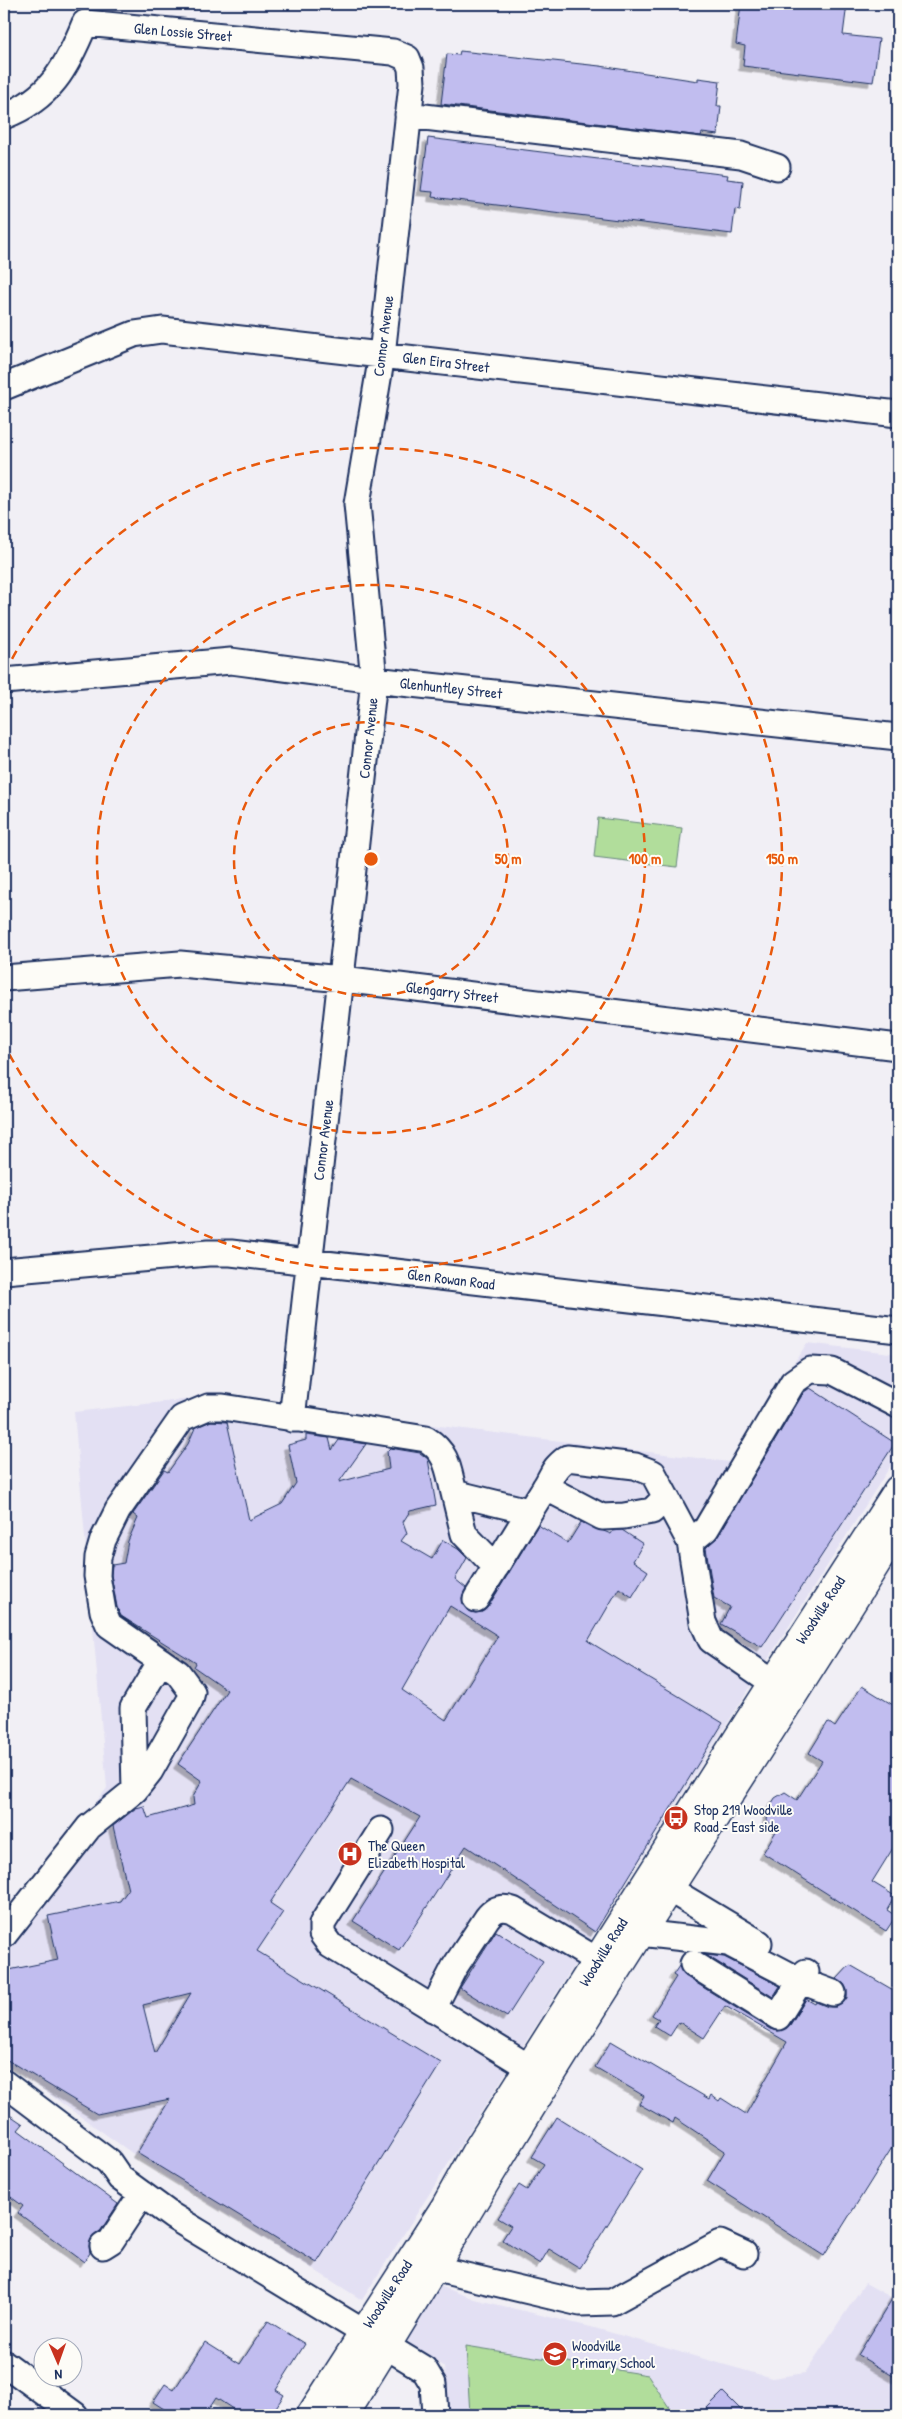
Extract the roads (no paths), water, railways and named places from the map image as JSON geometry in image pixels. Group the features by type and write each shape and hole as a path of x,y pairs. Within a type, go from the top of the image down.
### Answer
{"main road":[{"name":"Woodville Road","path":"311,2415 362,2332 445,2207 475,2153 537,2077 640,1933 669,1889 898,1490"},
{"name":"Woodville Road","path":"343,2415 387,2347 432,2268 537,2077 598,1961 783,1689 898,1528"}],"street":[{"name":"Glen Lossie Street","path":"4,116 41,97 58,78 72,54 86,14 392,52 407,58"},
{"name":"Connor Avenue","path":"292,1419 374,680 357,504 382,355 412,84 411,68 407,58"},
{"path":"408,115 741,155 778,167"},
{"name":"Glen Eira Street","path":"4,387 134,334 162,330 898,414"},
{"name":"Glenhuntley Street","path":"4,681 231,661 374,680 898,737"},
{"name":"Glengarry Street","path":"4,978 180,964 342,979 898,1047"},
{"name":"Glen Rowan Road","path":"4,1272 208,1253 231,1253 898,1330"},
{"path":"690,1542 706,1529 793,1382 810,1370 832,1371 898,1405"},
{"path":"4,1935 89,1827 135,1790 175,1730 192,1692 178,1673 121,1636 109,1625 103,1611 97,1576 98,1557 103,1540 118,1510 182,1418 192,1412 208,1407 223,1407 426,1439 438,1447 446,1460 464,1534 496,1567"},
{"path":"476,1598 528,1511 545,1488 553,1469 567,1458 635,1466 653,1473 690,1542 703,1622 711,1640 783,1689"},
{"path":"545,1488 602,1516 624,1516 652,1511 666,1497"},
{"path":"454,1493 528,1511"},
{"path":"135,1790 133,1708 162,1661"},
{"path":"381,1830 322,1924 322,1934 330,1945 537,2077"},
{"path":"669,1889 804,1977"},
{"path":"433,2009 454,1968 492,1911 499,1908 512,1910 598,1961"},
{"path":"640,1933 665,1938 710,1939 728,1943 804,1977"},
{"path":"693,1964 778,2017 804,1977"},
{"path":"4,2083 109,2162 120,2178 172,2216 415,2363 429,2375 433,2384 436,2415"},
{"path":"104,2246 111,2241 142,2194"},
{"path":"432,2268 580,2303 612,2302 720,2243 744,2254"},
{"path":"4,2363 74,2415"}],"place":[{"name":"Stop 219 Woodville Road - East side","path":"676,1818"},
{"name":"The Queen Elizabeth Hospital","path":"350,1854"},
{"name":"Woodville Primary School","path":"555,2354"}]}
